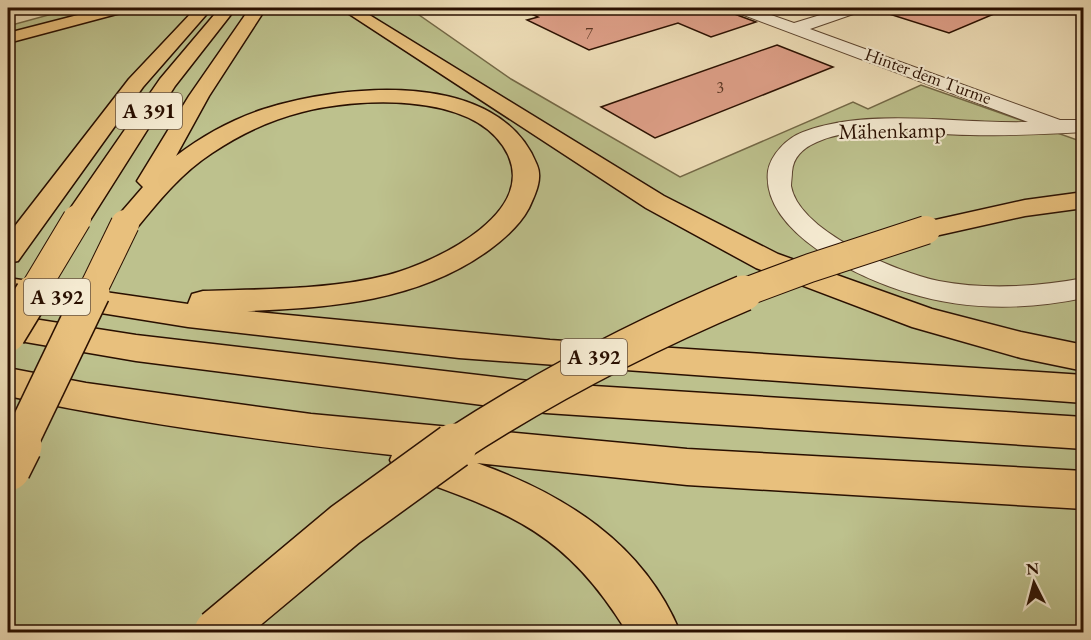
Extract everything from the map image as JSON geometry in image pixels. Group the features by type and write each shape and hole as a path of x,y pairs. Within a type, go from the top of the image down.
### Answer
{"highway":[{"path":"8,38 122,8"},
{"name":"A 391","path":"8,254 34,216 136,83 204,8"},
{"name":"A 391","path":"8,334 77,219 167,83 228,8"},
{"path":"8,468 125,224 199,96 258,8"},
{"path":"348,8 655,202 767,261 924,319 1021,345 1083,358"},
{"path":"106,305 332,296 364,291 424,274 473,250 506,221 523,192 525,165 516,147 503,131 480,116 460,108 402,97 328,101 273,114 238,129 202,149 170,174 125,224"},
{"path":"217,633 260,594 390,490 518,407 645,337 742,293 818,264 926,230 1025,208 1083,200"},
{"name":"A 392","path":"8,288 106,305 322,333 519,352 1083,389"},
{"path":"8,327 136,348 546,398 1083,433"},
{"path":"8,382 86,398 311,430 687,467 1083,490"},
{"path":"311,430 493,486 564,524 608,564 656,633"}],"street":[{"name":"Hinter dem Turme","path":"738,8 1008,105 1060,126"},
{"path":"796,28 857,8"},
{"name":"Mähenkamp","path":"1083,126 970,129 901,126 837,129 796,144 784,157 778,173 780,192 788,209 803,225 821,239 877,271 916,286 962,296 1008,299 1049,296 1083,288"}],"green space":[{"path":"74,8 409,8 511,79 680,177 853,102 868,109 921,85 1083,142 1083,632 8,632 8,26"}],"building":[{"path":"519,8 728,8 732,13 756,22 711,37 678,23 589,50 527,20 538,17"},
{"path":"887,8 1008,8 949,33 886,13"},
{"path":"777,45 833,67 655,138 601,107"}]}
